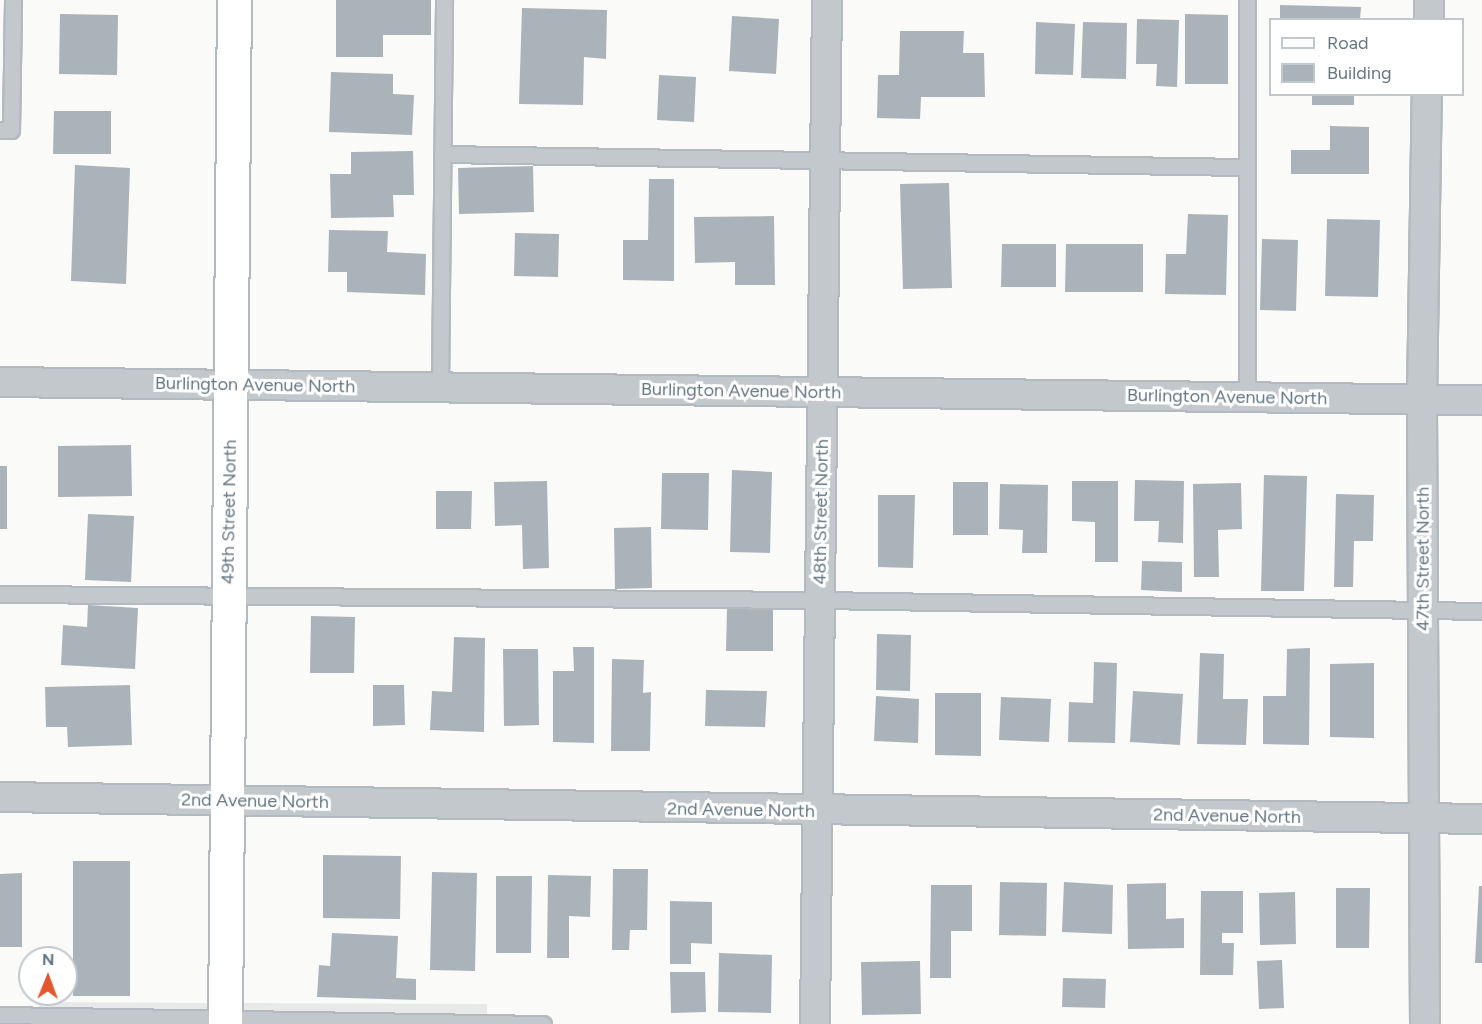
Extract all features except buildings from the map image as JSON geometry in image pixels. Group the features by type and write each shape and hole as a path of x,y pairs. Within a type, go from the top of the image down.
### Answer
{"main road":[{"name":"49th Street North","path":"225,1021 234,0"}],"street":[{"name":"48th Street North","path":"815,1024 826,0"},
{"path":"1428,18 1429,0"},
{"name":"47th Street North","path":"1425,1024 1422,399 1427,96"},
{"name":"Burlington Avenue North","path":"0,382 1482,400"},
{"name":"2nd Avenue North","path":"0,797 818,812 1482,819"}],"lane":[{"path":"0,130 11,130 14,0"},
{"path":"440,387 444,0"},
{"path":"1246,397 1247,0"},
{"path":"442,154 1247,167"},
{"path":"0,594 820,600 1482,611"},
{"path":"0,1015 225,1021 543,1024"}],"shaded area":[{"path":"78,1002 210,1003 210,1024 35,1024 38,1006 78,1006"},
{"path":"240,1003 487,1004 487,1024 240,1024"}]}
